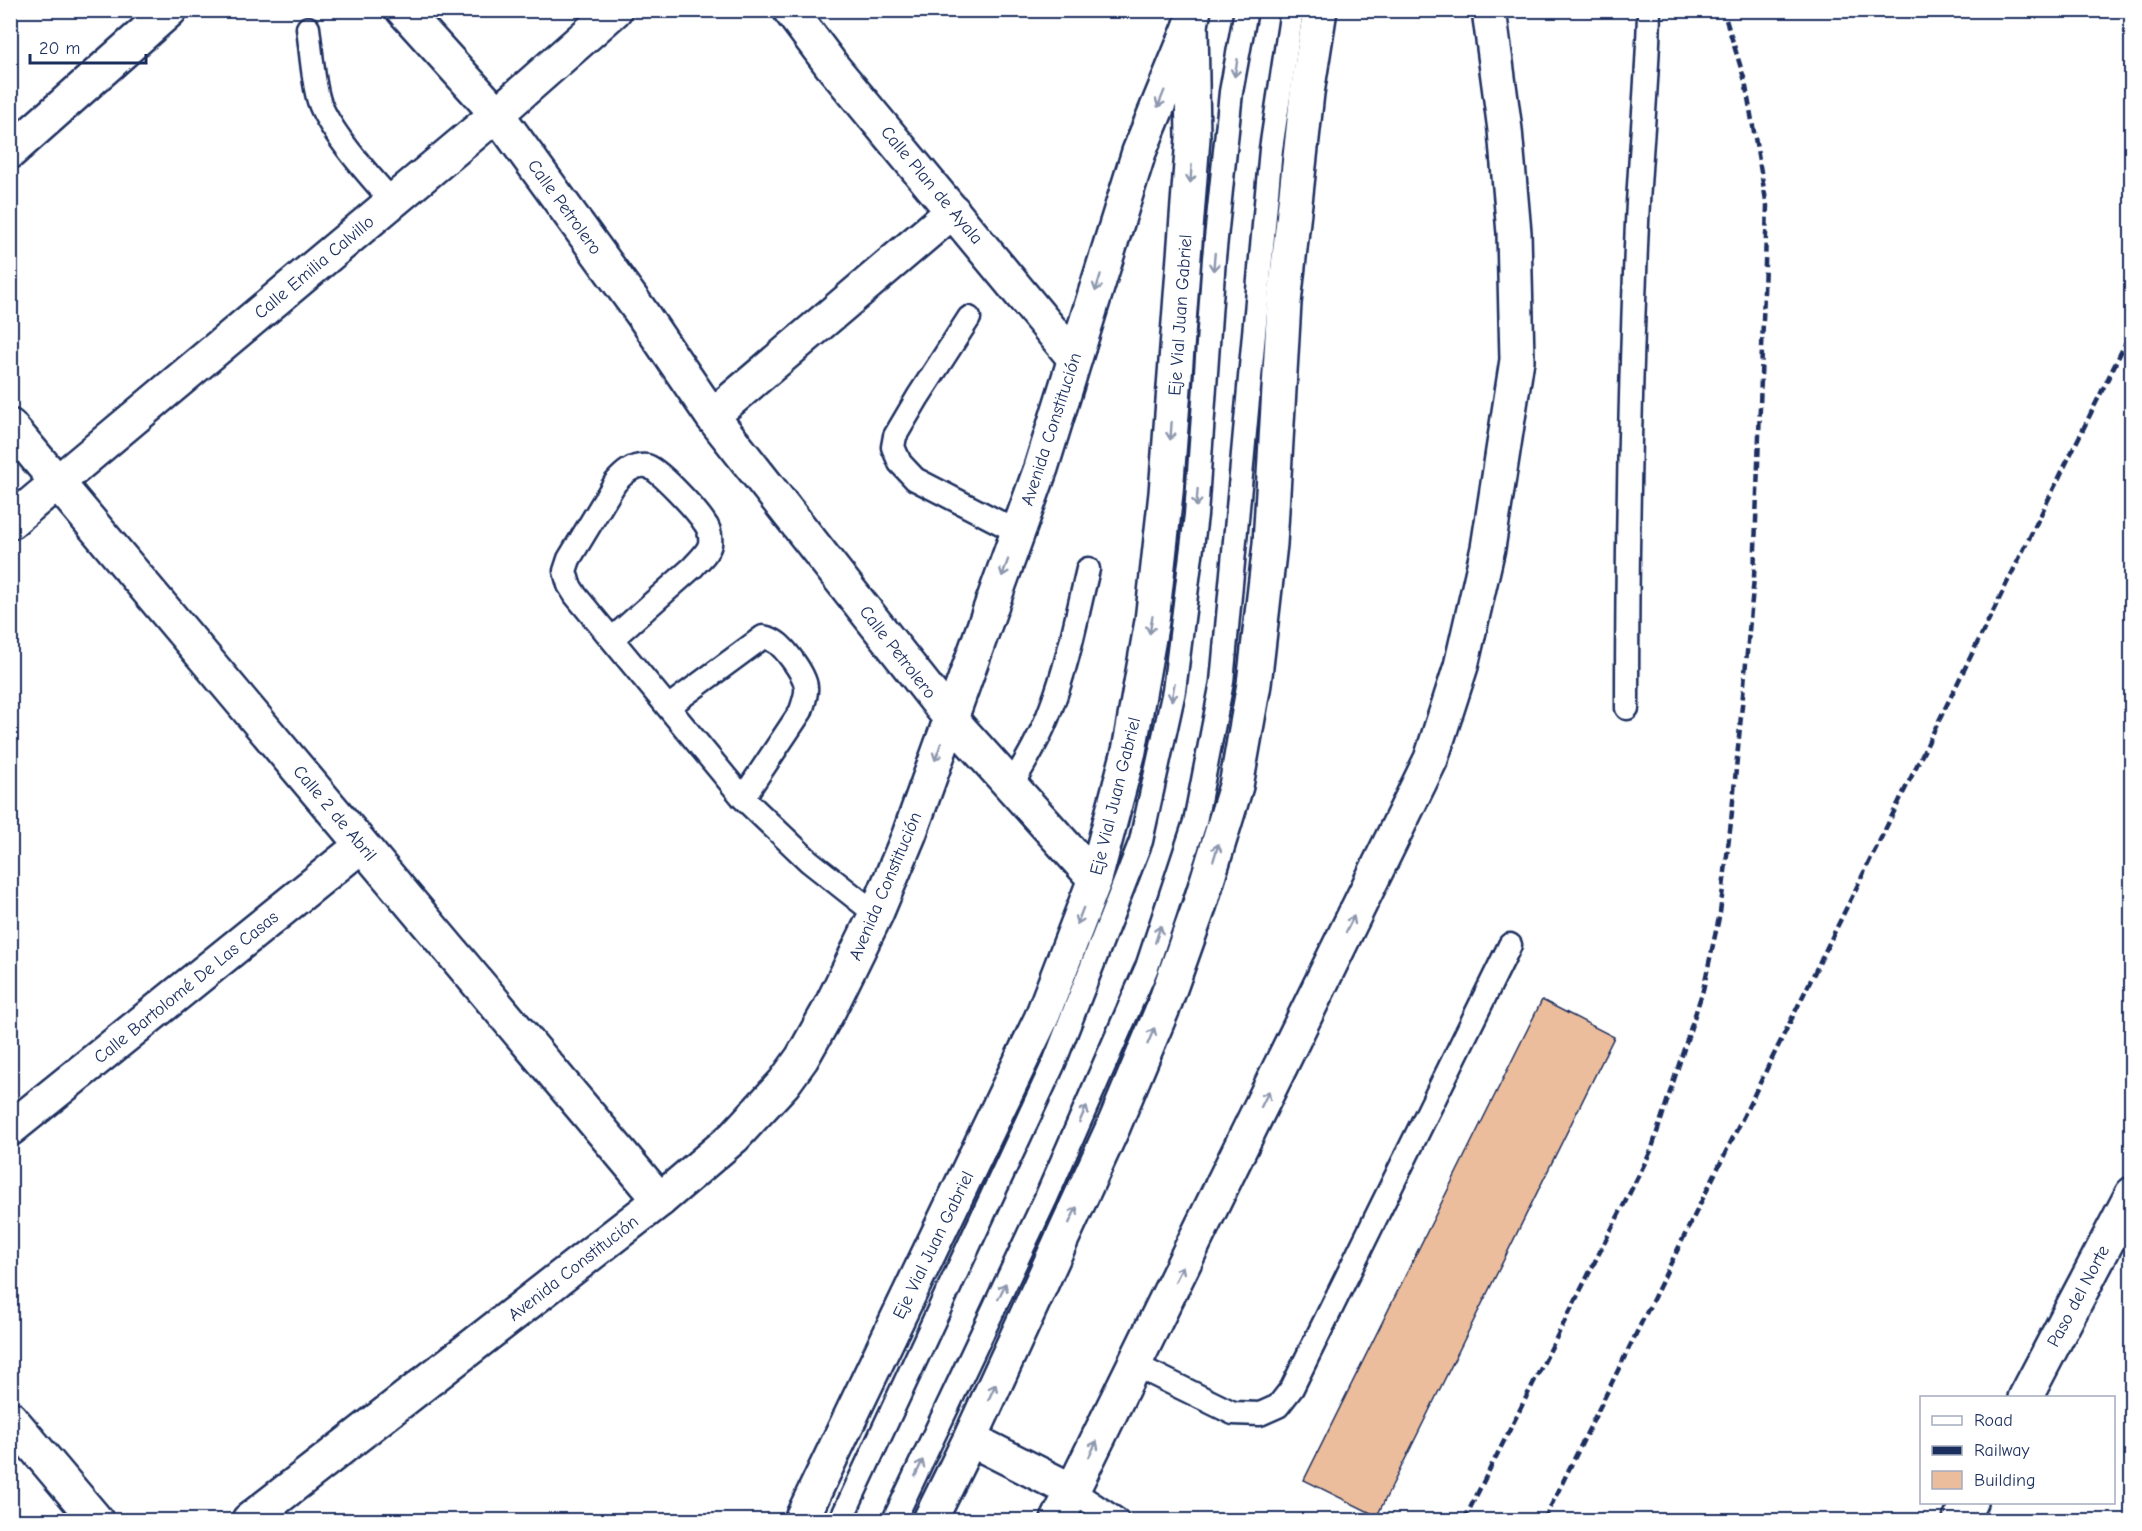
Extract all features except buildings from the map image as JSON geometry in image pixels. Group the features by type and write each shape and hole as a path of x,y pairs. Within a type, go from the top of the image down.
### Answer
{"street":[{"path":"10,152 170,10"},
{"name":"Calle Petrolero","path":"403,10 497,114 641,312 712,416 950,718 1095,879"},
{"name":"Calle Emilia Calvillo","path":"10,522 497,114 615,10"},
{"name":"Calle Plan de Ayala","path":"790,10 832,66 1074,358"},
{"path":"930,1521 1114,1125 1163,1008 1199,907 1236,786 1254,684 1270,544 1284,303 1307,93 1320,10"},
{"path":"1058,1521 1431,759 1461,666 1488,548 1517,360 1514,233 1505,130 1489,10"},
{"name":"Avenida Constitución","path":"249,1521 660,1200 734,1137 790,1075 802,1058 829,1010 876,914 909,835 1041,468 1139,152 1192,18"},
{"name":"Eje Vial Juan Gabriel","path":"801,1521 1041,1018 1095,879 1129,751 1152,621 1166,493 1193,138 1192,18"},
{"path":"712,416 953,211"},
{"name":"Calle 2 de Abril","path":"10,426 660,1200"},
{"name":"Calle Bartolomé De Las Casas","path":"10,1129 362,845"},
{"name":"Paso del Norte","path":"2026,1396 2132,1194"},
{"path":"10,1418 96,1521"},
{"path":"970,1439 1073,1491"},
{"path":"1960,1521 1969,1504"}],"lane":[{"path":"841,1521 1054,1063 1141,841 1174,691 1183,621 1196,515 1214,258 1231,92 1246,10"},
{"path":"894,1521 1046,1198 1147,967 1195,822 1222,682 1271,149 1292,10"},
{"path":"1627,708 1632,334 1649,10"},
{"path":"308,28 319,101 330,123 370,177 392,201"},
{"path":"969,318 918,397 896,436 893,447 900,463 915,479 1018,532"},
{"path":"612,639 693,567 704,556 710,545 710,532 704,521 659,472 647,466 634,467 619,478 568,559 566,572 569,585 576,596 743,798 809,861 876,914"},
{"path":"1011,786 1038,739 1052,708 1088,569"},
{"path":"668,707 763,637 774,640 785,650 804,677 807,689 805,698 801,711 743,798"},
{"path":"1135,1365 1233,1413 1260,1414 1278,1406 1292,1388 1510,945"},
{"path":"1073,1491 1117,1521"}],"railway":[{"path":"1464,1520 1651,1151 1703,990 1720,913 1754,578 1767,206 1745,81 1723,10"},
{"path":"1544,1520 2132,330"}]}
